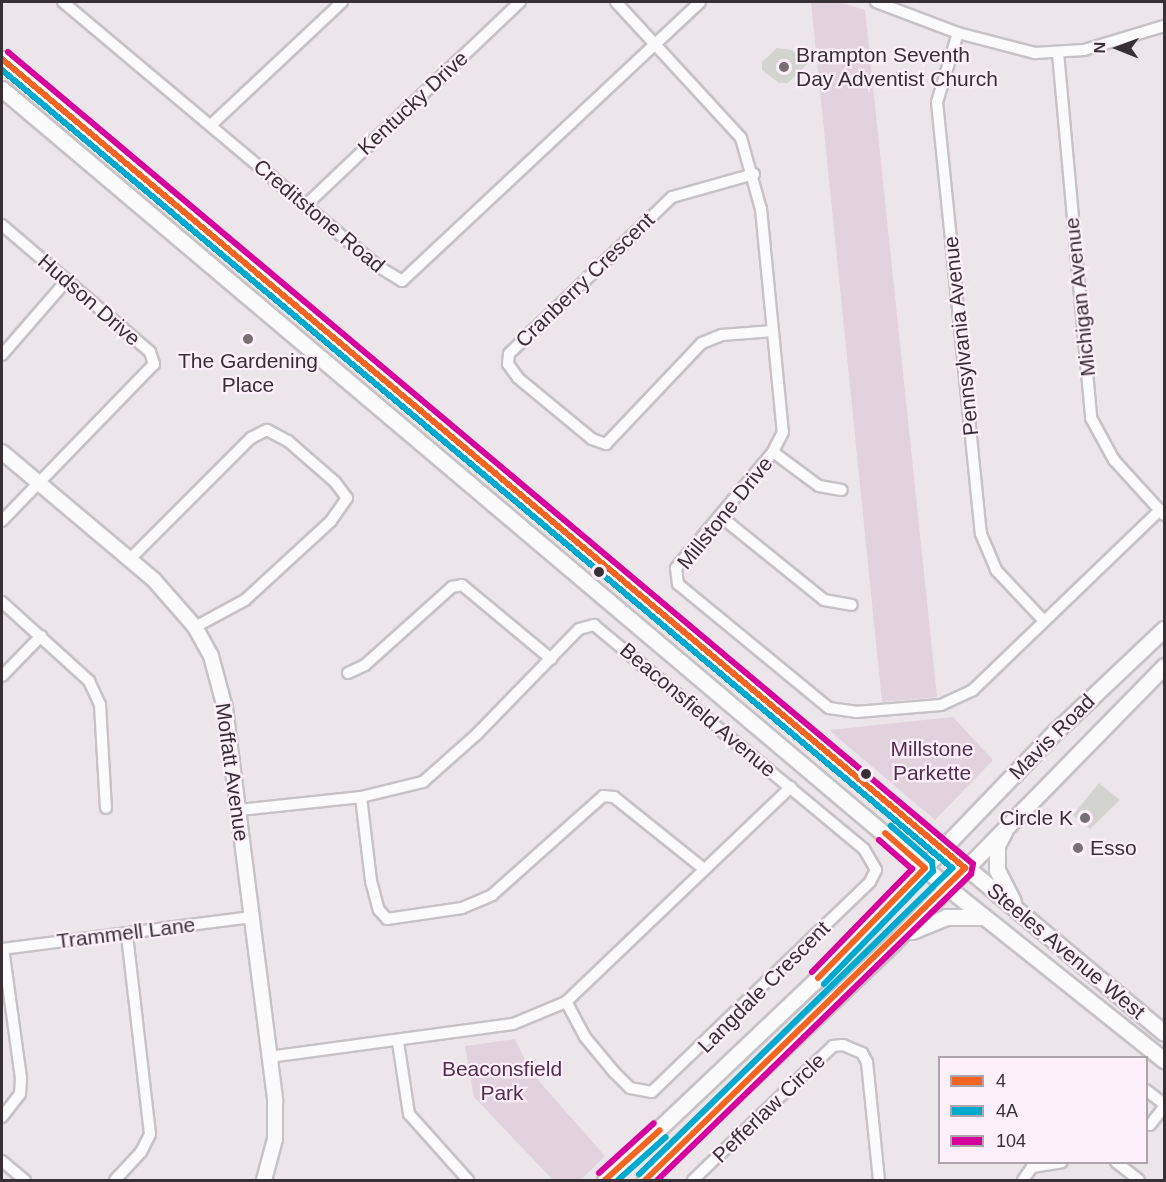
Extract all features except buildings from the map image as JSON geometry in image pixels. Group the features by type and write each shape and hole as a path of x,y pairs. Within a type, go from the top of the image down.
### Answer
{"main road":[{"name":"Steeles Avenue West","path":"2,59 1164,1033"},
{"name":"Steeles Avenue West","path":"2,89 947,887 1164,1060"},
{"name":"Mavis Road","path":"605,1180 815,981 1055,732 1164,629"},
{"name":"Mavis Road","path":"892,944 1164,666"},
{"path":"1009,822 997,845 997,870 1026,918"},
{"path":"645,1180 892,944 928,921 953,915 983,917"}],"street":[{"name":"Creditstone Road","path":"63,2 398,281 406,279 657,45 700,2"},
{"path":"211,125 342,2"},
{"name":"Kentucky Drive","path":"307,204 520,2"},
{"name":"Millstone Drive","path":"616,2 726,118 741,138 754,174 773,331 783,432 773,452 676,568 678,584 829,708 856,712 953,701 973,690 1044,621 1162,513"},
{"path":"876,2 958,33 1018,51 1058,53 1115,42 1164,26"},
{"name":"Pennsylvania Avenue","path":"958,33 937,102 981,534 996,570 1044,621"},
{"name":"Michigan Avenue","path":"1058,53 1091,418 1114,460 1162,513"},
{"name":"Cranberry Crescent","path":"754,174 672,197 509,354 508,364 527,386 592,439 606,444 702,343 736,333 773,331"},
{"name":"Hudson Drive","path":"2,225 150,352 154,364 40,484"},
{"path":"2,355 67,280"},
{"path":"130,559 251,438 267,430 288,441 335,482 347,498 331,521 245,600 195,627"},
{"name":"Moffatt Avenue","path":"2,452 130,559 195,627 211,656 225,708 269,1057 275,1139 264,1180"},
{"path":"773,452 819,486 842,490"},
{"path":"2,521 40,484"},
{"path":"720,516 813,593 834,605 852,605"},
{"path":"348,673 365,665 452,587 462,585 551,659"},
{"path":"2,602 89,681 100,705 106,808"},
{"name":"Beaconsfield Avenue","path":"239,810 361,797 423,782 551,659 579,629 594,625 791,787 566,1002 521,1022 398,1042 269,1057"},
{"path":"2,676 41,636"},
{"name":"Langdale Crescent","path":"566,1002 585,1037 630,1088 652,1092 663,1085 876,870 864,849 791,787"},
{"path":"361,797 371,881 379,910 387,918 462,908 492,895 603,796 614,796 704,869"},
{"name":"Trammell Lane","path":"2,949 251,917"},
{"path":"115,1180 141,1152 150,1134 127,934"},
{"path":"2,949 21,1078 20,1094 2,1117"},
{"path":"398,1042 409,1114 468,1180"},
{"name":"Pefferlaw Circle","path":"693,1180 833,1046 843,1045 862,1053 867,1062 879,1180"},
{"path":"1148,1092 1164,1106 1150,1125"},
{"path":"2,1161 25,1180"},
{"path":"1023,1180 1032,1167 1050,1164"},
{"path":"1118,1164 1138,1180"}],"green space":[{"path":"811,2 839,2 865,10 937,697 882,702"},
{"name":"Millstone Parkette","path":"953,717 993,760 935,820 829,730"},
{"name":"Beaconsfield Park","path":"515,1039 531,1072 605,1156 581,1180 553,1180 474,1097 465,1046"}],"transit line":[{"name":"104","path":"8,52 973,864 971,874 657,1180"},
{"name":"4","path":"2,59 965,868 645,1180"},
{"name":"4A","path":"2,70 952,868 639,1174"},
{"name":"4A","path":"824,984 933,871 932,862 891,826"},
{"name":"4","path":"818,978 925,868 885,833"},
{"name":"104","path":"812,972 912,869 879,840"},
{"name":"104","path":"599,1173 654,1123"},
{"name":"4","path":"605,1180 660,1130"},
{"name":"4A","path":"618,1180 666,1137"}],"place":[{"name":"Brampton Seventh Day Adventist Church","path":"784,67"},
{"name":"The Gardening Place","path":"248,339"},
{"name":"Circle K","path":"1085,818"},
{"name":"Esso","path":"1078,848"}]}
